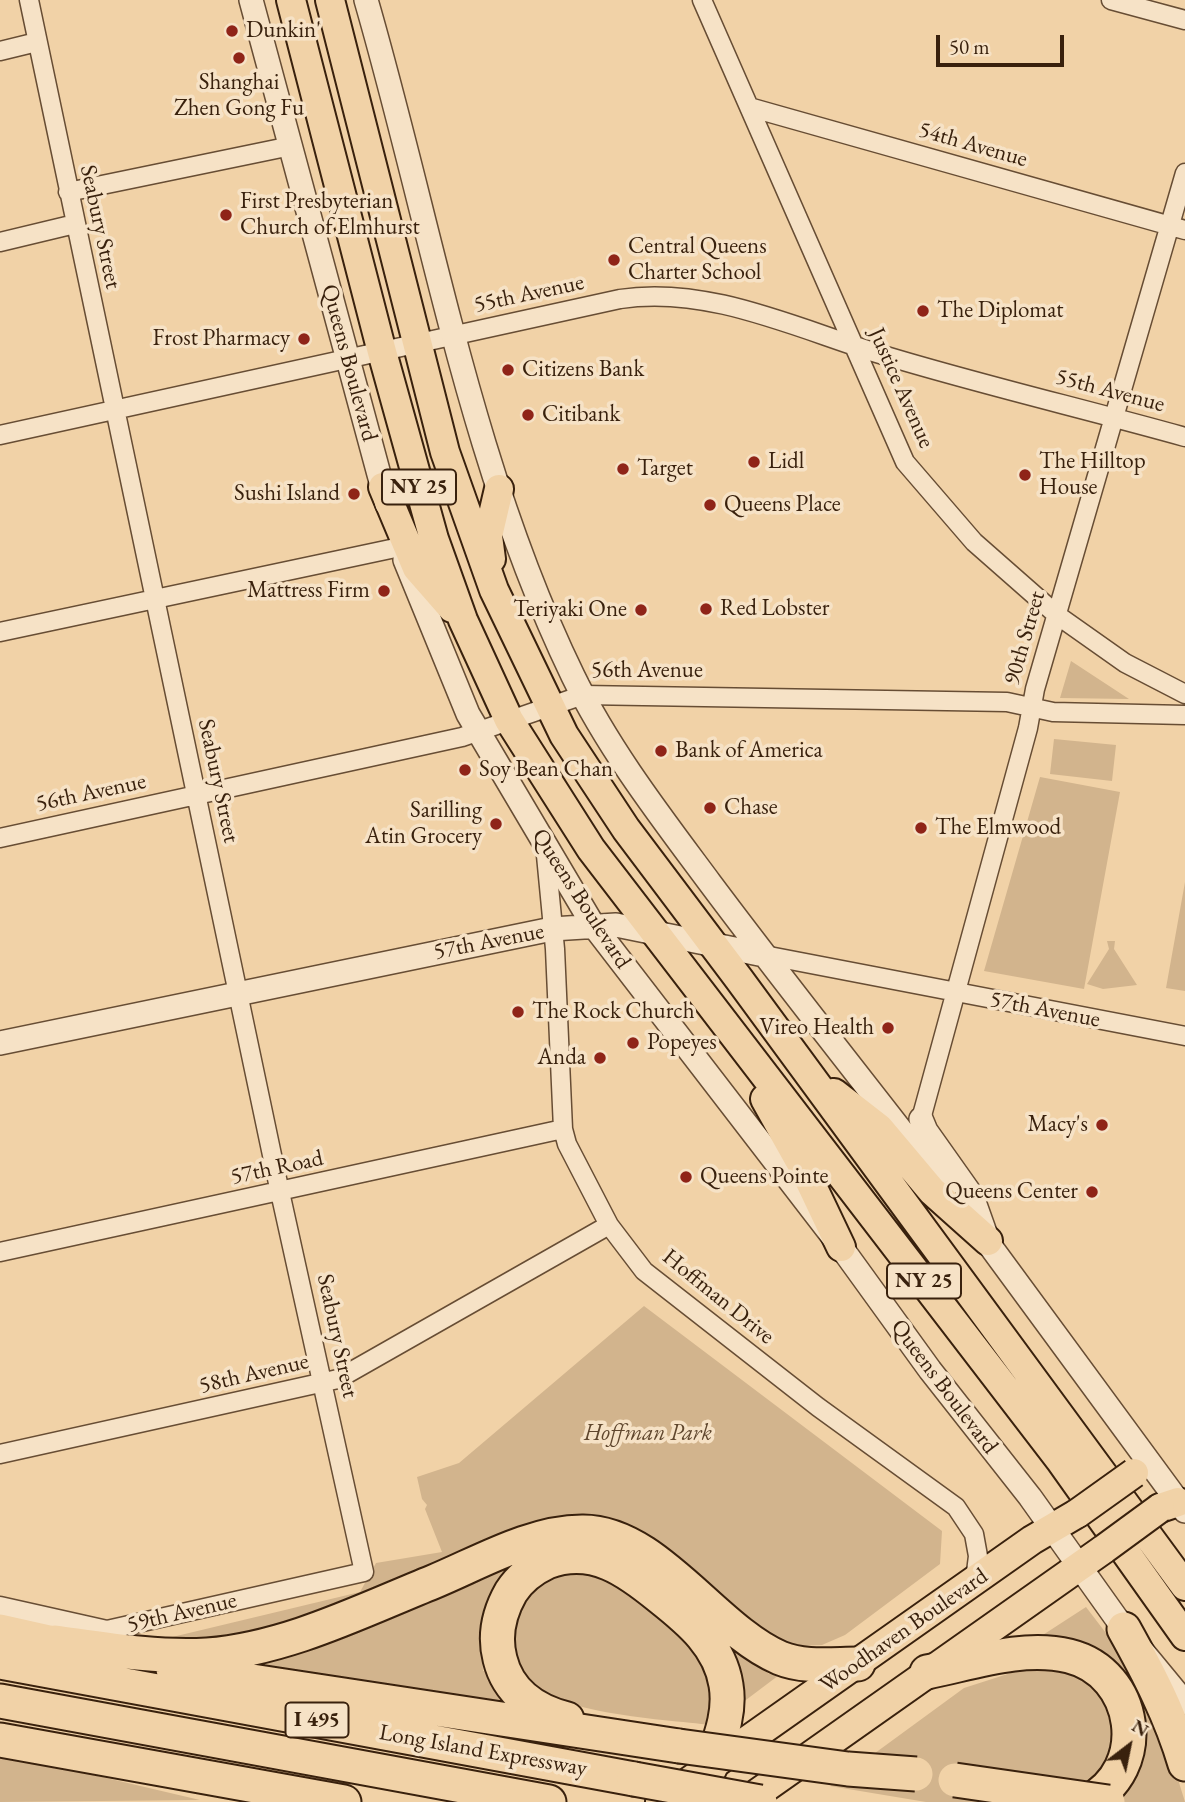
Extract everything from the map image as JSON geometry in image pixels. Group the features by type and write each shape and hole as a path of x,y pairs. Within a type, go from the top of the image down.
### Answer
{"highway":[{"path":"55,1642 181,1656 208,1655 264,1646 333,1622 541,1538 585,1532 613,1538 640,1552 745,1637 774,1655 795,1663 858,1664"},
{"path":"710,1768 725,1721 727,1688 718,1658 697,1629 631,1573 603,1560 589,1556 559,1558 531,1570 521,1578 503,1610 497,1647 503,1670 524,1699 558,1717 685,1741 848,1769 916,1774 1108,1802"},
{"path":"1124,1629 1153,1681 1178,1738 1185,1764"},
{"path":"0,1631 127,1661 238,1680 685,1741"},
{"path":"927,1672 1037,1653 1072,1657 1097,1668 1108,1677 1124,1700 1129,1722 1129,1743 1114,1781 1105,1791 1087,1802"},
{"name":"Long Island Expressway","path":"0,1662 760,1802"},
{"name":"Long Island Expressway","path":"0,1701 549,1802"},
{"path":"0,1740 344,1802"},
{"path":"113,1760 242,1802"}],"main road":[{"name":"Queens Boulevard","path":"291,0 382,352 434,539 463,620 509,720 591,849 1060,1460 1185,1636"},
{"name":"NY 25","path":"330,0 445,452 495,590 564,735 626,829 1185,1586"},
{"path":"383,487 416,568 463,620"},
{"path":"495,590 488,536 499,489"},
{"path":"719,1017 803,1167 841,1247"},
{"path":"809,1074 879,1128 932,1191 988,1241"},
{"name":"Woodhaven Boulevard","path":"660,1802 975,1580 1078,1513 1140,1466"},
{"name":"Woodhaven Boulevard","path":"745,1802 1104,1549 1177,1505"}],"street":[{"name":"Seabury Street","path":"29,0 280,1193 364,1572"},
{"name":"Queens Boulevard","path":"251,0 346,359 400,547 437,644 477,732 593,925 841,1247 1124,1629 1185,1703"},
{"path":"366,0 453,337 499,489 510,523 583,695 656,810 764,955 988,1241 1140,1466 1177,1505"},
{"name":"Justice Avenue","path":"702,0 905,462 974,542 1057,615 1125,663 1185,694"},
{"path":"1111,0 1185,20"},
{"path":"0,51 37,42"},
{"name":"54th Avenue","path":"749,107 1178,228"},
{"path":"68,192 291,146"},
{"name":"90th Street","path":"921,1118 1113,417 1178,228 1185,173"},
{"path":"0,242 75,224"},
{"name":"55th Avenue","path":"0,435 620,299 651,296 684,298 716,305 853,344 881,355 1185,437"},
{"path":"0,632 400,547"},
{"name":"56th Avenue","path":"0,838 477,732 583,695 1007,702 1053,712 1185,715"},
{"name":"Hoffman Drive","path":"545,845 563,1129 567,1144 609,1225 646,1273 818,1407 956,1507 974,1534 978,1556 975,1580"},
{"name":"57th Avenue","path":"0,1043 552,929 593,925 655,931 715,947 1185,1035"},
{"path":"921,1118 926,1131 972,1196 988,1241"},
{"name":"57th Road","path":"0,1252 280,1193 563,1129"},
{"name":"58th Avenue","path":"0,1454 322,1384 363,1366 609,1225"},
{"name":"59th Avenue","path":"0,1606 107,1630 364,1572"}],"green space":[{"path":"1071,661 1129,699 1060,698"},
{"path":"1054,739 1116,745 1112,781 1050,774"},
{"path":"1040,777 1120,792 1084,989 984,971"},
{"path":"1185,882 1185,991 1166,988"},
{"path":"1107,941 1115,941 1114,949 1137,985 1103,989 1087,984 1109,949"},
{"name":"Hoffman Park","path":"644,1306 942,1531 940,1564 845,1635 822,1645 795,1646 777,1639 625,1531 246,1640 139,1645 360,1592 376,1563 442,1552 425,1509 427,1505 422,1499 417,1477 459,1463"},
{"path":"518,1557 488,1610 482,1652 483,1671 492,1671 510,1704 236,1661"},
{"path":"559,1564 616,1577 702,1648 716,1674 711,1725 600,1711 543,1693 524,1680 513,1663 512,1656 513,1603"},
{"path":"1086,1607 1151,1692 1185,1802 1101,1802 1139,1711 1032,1642"},
{"path":"720,1631 769,1674 782,1664 791,1666 734,1709"},
{"path":"1059,1660 1110,1690 1118,1739 1099,1776 1022,1802 926,1802 830,1786 964,1688 1017,1671 1026,1661"},
{"path":"0,1753 200,1800 0,1802"}],"place":[{"name":"Dunkin'","path":"232,31"},
{"name":"Shanghai Zhen Gong Fu","path":"239,58"},
{"name":"First Presbyterian Church of Elmhurst","path":"226,215"},
{"name":"Central Queens Charter School","path":"614,260"},
{"name":"The Diplomat","path":"923,311"},
{"name":"Frost Pharmacy","path":"304,339"},
{"name":"Citizens Bank","path":"508,370"},
{"name":"Citibank","path":"528,415"},
{"name":"Lidl","path":"754,462"},
{"name":"Target","path":"623,469"},
{"name":"The Hilltop House","path":"1025,475"},
{"name":"Sushi Island","path":"354,494"},
{"name":"Queens Place","path":"710,505"},
{"name":"Mattress Firm","path":"384,591"},
{"name":"Red Lobster","path":"706,609"},
{"name":"Teriyaki One","path":"641,610"},
{"name":"Bank of America","path":"661,751"},
{"name":"Soy Bean Chan","path":"465,770"},
{"name":"Chase","path":"710,808"},
{"name":"Sarilling Atin Grocery","path":"496,824"},
{"name":"The Elmwood","path":"921,828"},
{"name":"The Rock Church","path":"518,1012"},
{"name":"Vireo Health","path":"888,1028"},
{"name":"Popeyes","path":"633,1043"},
{"name":"Anda","path":"600,1058"},
{"name":"Macy's","path":"1102,1125"},
{"name":"Queens Pointe","path":"686,1177"},
{"name":"Queens Center","path":"1092,1192"}]}
